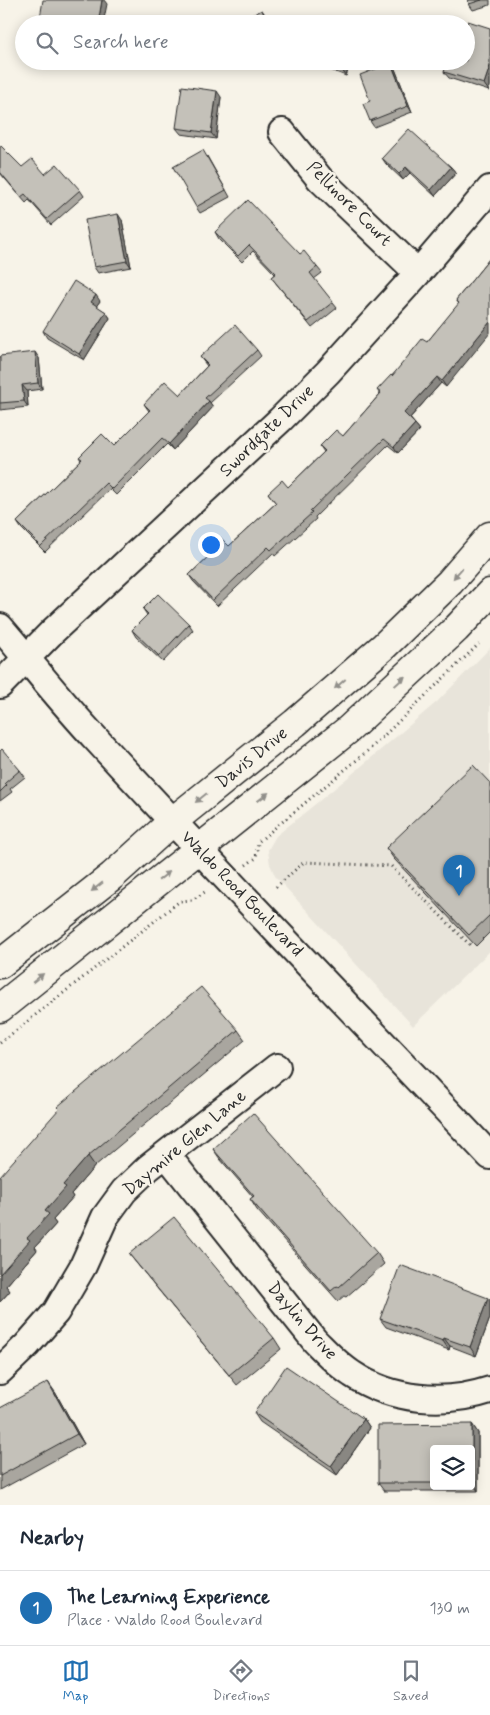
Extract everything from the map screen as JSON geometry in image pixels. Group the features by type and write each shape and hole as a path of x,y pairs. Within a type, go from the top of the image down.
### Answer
{"main road":[{"name":"Davis Drive","path":"0,964 112,876 173,821 295,723 384,646 450,582 490,536"},
{"path":"0,1008 197,849 350,729 456,629 490,593"}],"street":[{"name":"Pellinore Court","path":"282,132 320,179 418,273"},
{"name":"Swordgate Drive","path":"0,685 60,624 280,420 328,372 418,273 490,189"},
{"name":"Waldo Rood Boulevard","path":"0,627 94,737 197,849 306,961 490,1156"},
{"name":"Daymire Glen Lane","path":"0,1372 28,1345 56,1312 84,1266 105,1217 114,1203 130,1185 166,1154 277,1067"},
{"name":"Daylin Drive","path":"166,1154 315,1341 353,1375 399,1395 424,1398 455,1398 490,1390"}],"path":[{"path":"276,888 304,862 391,866 472,947"},
{"path":"0,1043 180,901 192,900"}],"shaded area":[{"path":"490,648 490,951 413,1026 275,876 270,864 268,850 276,836 438,701"}],"building":[{"path":"43,0 102,0 100,15 40,15"},
{"path":"468,0 482,0 469,4"},
{"path":"262,10 264,15 252,15"},
{"path":"475,23 490,28 490,66 484,84 444,72 445,70 475,70"},
{"path":"373,70 394,70 408,106 370,121 363,104 370,101 360,75"},
{"path":"182,86 217,91 211,133 176,128"},
{"path":"409,129 451,167 431,190 406,167 399,174 382,158"},
{"path":"0,145 22,167 32,159 45,174 57,164 80,190 47,219 25,194 21,197 0,172"},
{"path":"203,150 226,190 196,207 173,167"},
{"path":"248,200 300,254 304,251 317,267 310,273 333,302 308,322 271,277 276,273 249,245 238,256 215,232"},
{"path":"118,214 127,261 94,267 85,220"},
{"path":"490,258 490,322 442,381 437,377 404,413 415,424 394,447 384,439 310,511 312,513 271,550 268,547 213,600 189,575 210,555 206,551 220,537 229,546 276,503 268,493 282,480 288,487 325,451 320,446 336,430 343,436 381,393 377,390 392,376 422,339 427,342 459,303 456,300"},
{"path":"74,281 96,295 91,302 106,312 79,354 43,331"},
{"path":"235,325 257,350 205,398 209,401 169,444 162,438 112,489 106,483 41,546 17,522 82,459 79,457 102,434 114,446 150,410 144,404 165,381 180,395 208,365 200,357"},
{"path":"35,352 38,383 22,385 24,401 0,403 0,356"},
{"path":"158,594 189,624 159,656 132,630 148,614 143,609"},
{"path":"2,749 20,770 5,783 7,785 0,792 0,751"},
{"path":"473,765 490,783 490,915 469,935 386,848"},
{"path":"201,987 238,1030 88,1156 63,1185 66,1187 45,1211 49,1214 27,1238 30,1240 0,1274 0,1176 59,1109 57,1107"},
{"path":"253,1113 377,1253 339,1287 337,1286 331,1291 250,1199 254,1196 213,1149"},
{"path":"174,1217 274,1338 229,1375 129,1254"},
{"path":"400,1265 488,1298 470,1347 444,1338 443,1341 380,1319"},
{"path":"286,1366 364,1419 331,1466 254,1413"},
{"path":"48,1382 77,1434 0,1476 0,1408"},
{"path":"472,1424 472,1445 430,1445 430,1483 378,1483 378,1425"}],"place":[{"name":"The Learning Experience","path":"459,896"}]}
